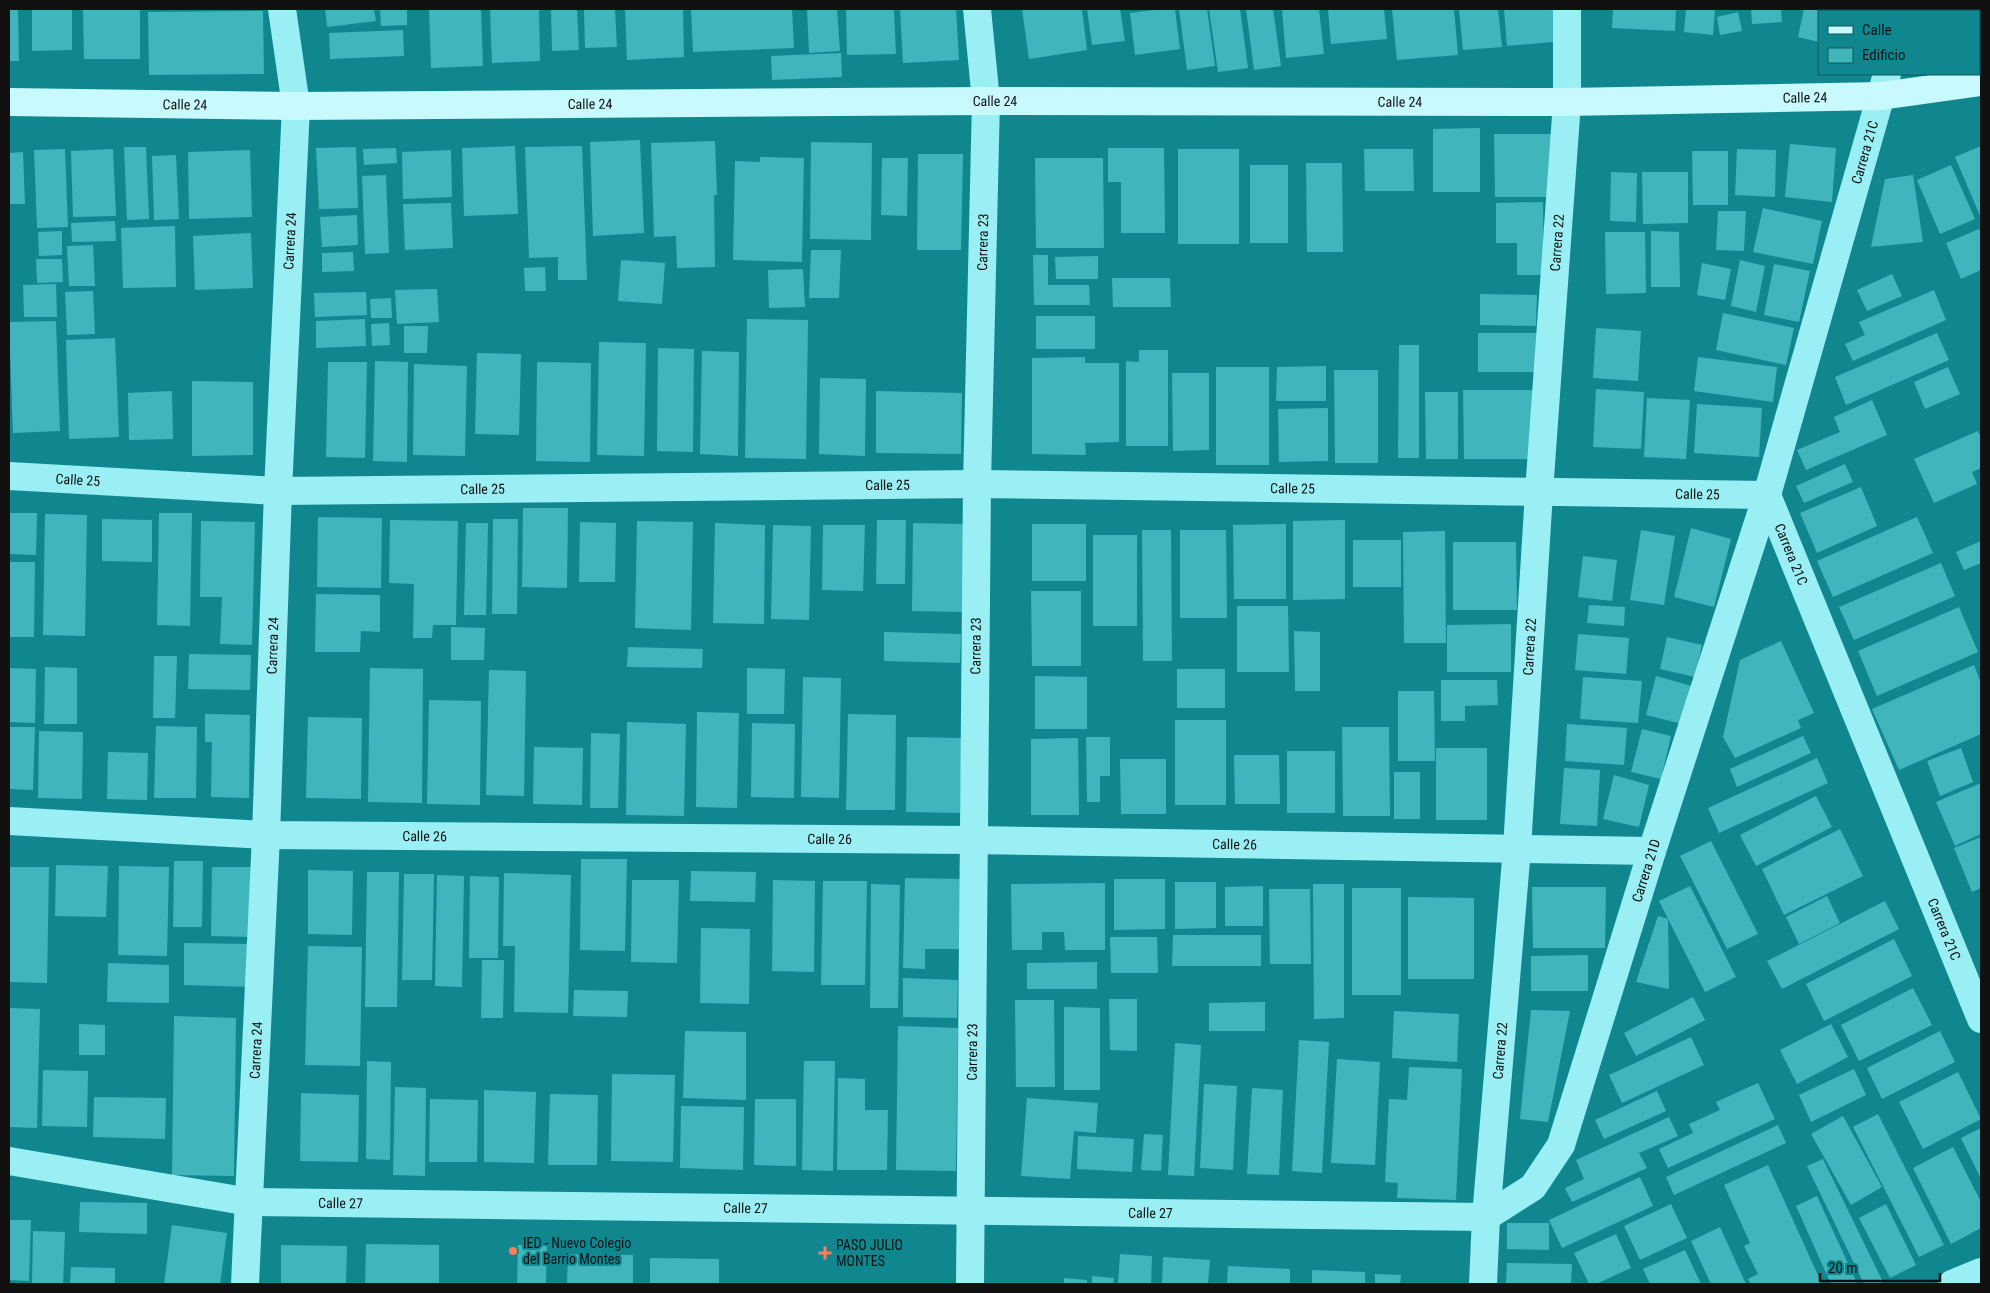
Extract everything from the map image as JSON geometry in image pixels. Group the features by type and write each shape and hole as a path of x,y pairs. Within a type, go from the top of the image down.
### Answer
{"street":[{"name":"Carrera 24","path":"245,1284 266,835 278,491 296,106 282,9"},
{"name":"Carrera 23","path":"970,1284 977,484 986,101 977,9"},
{"name":"Carrera 22","path":"1483,1284 1486,1218 1517,848 1539,492 1567,102 1567,9"},
{"name":"Calle 24","path":"9,102 296,106 986,101 1567,102 1884,85 1981,82"},
{"name":"Carrera 21C","path":"1884,85 1767,495 1981,1019"},
{"name":"Calle 25","path":"9,476 278,491 977,484 1767,495"},
{"name":"Carrera 21D","path":"1486,1218 1533,1187 1561,1145 1652,851 1767,495"},
{"name":"Calle 26","path":"9,821 266,835 973,840 1652,851"},
{"name":"Calle 27","path":"9,1161 250,1202 1486,1218"},
{"path":"1952,1284 1981,1272"}],"shaded area":[{"path":"1981,9 1981,61 1980,10 1931,10"}],"building":[{"path":"9,9 18,9 19,61 9,61"},
{"path":"32,9 72,9 72,50 32,51"},
{"path":"83,9 140,9 140,59 84,59"},
{"path":"325,9 374,9 376,21 327,27"},
{"path":"380,9 407,9 407,25 381,26"},
{"path":"429,9 481,9 483,66 431,68"},
{"path":"490,9 539,9 540,61 492,63"},
{"path":"551,9 577,9 579,50 552,51"},
{"path":"584,9 615,9 617,47 585,48"},
{"path":"625,9 683,9 684,57 627,60"},
{"path":"691,9 792,9 794,48 693,52"},
{"path":"807,9 837,9 840,51 809,53"},
{"path":"846,9 894,9 896,54 847,55"},
{"path":"900,9 956,9 959,60 903,63"},
{"path":"1022,9 1082,9 1087,50 1029,59"},
{"path":"1087,9 1120,9 1125,41 1092,45"},
{"path":"1175,9 1180,49 1135,55 1130,13"},
{"path":"1179,9 1207,9 1215,66 1187,70"},
{"path":"1209,9 1240,9 1248,68 1218,72"},
{"path":"1246,9 1273,9 1281,66 1254,70"},
{"path":"1282,9 1319,9 1324,54 1286,58"},
{"path":"1328,9 1384,9 1387,39 1331,44"},
{"path":"1392,9 1454,9 1458,55 1397,60"},
{"path":"1459,9 1498,9 1502,47 1463,50"},
{"path":"1504,9 1563,9 1565,41 1507,46"},
{"path":"1613,9 1676,9 1675,31 1612,28"},
{"path":"1686,9 1715,9 1713,35 1684,32"},
{"path":"1751,9 1781,9 1782,22 1752,24"},
{"path":"1804,9 1870,9 1818,10 1818,42 1798,37"},
{"path":"263,11 264,74 149,75 148,12"},
{"path":"1738,12 1742,31 1720,35 1717,17"},
{"path":"403,30 404,56 330,59 329,33"},
{"path":"841,53 842,77 772,80 771,56"},
{"path":"1480,128 1480,192 1433,192 1433,129"},
{"path":"1494,134 1553,134 1553,197 1495,197"},
{"path":"640,140 644,233 593,236 590,142"},
{"path":"715,141 717,195 714,195 715,267 677,268 676,236 654,237 651,143"},
{"path":"811,142 872,143 871,240 810,239"},
{"path":"1790,144 1836,148 1832,202 1785,197"},
{"path":"515,146 518,214 464,216 462,148"},
{"path":"582,146 587,280 558,280 558,257 529,258 525,147"},
{"path":"1981,146 1981,218 1955,157"},
{"path":"124,147 146,147 149,219 127,220"},
{"path":"356,147 358,208 319,209 316,148"},
{"path":"396,148 397,163 364,165 363,149"},
{"path":"1108,148 1164,148 1165,233 1121,233 1121,182 1108,182"},
{"path":"65,149 68,227 37,228 34,150"},
{"path":"113,149 116,216 73,217 71,151"},
{"path":"1178,149 1239,149 1239,244 1178,244"},
{"path":"1364,149 1413,149 1414,191 1365,191"},
{"path":"1737,149 1776,150 1775,197 1735,195"},
{"path":"250,150 252,217 189,219 188,152"},
{"path":"451,150 452,197 403,199 402,152"},
{"path":"1692,151 1728,151 1728,205 1693,205"},
{"path":"23,152 25,204 9,204 9,153"},
{"path":"918,154 963,154 961,250 917,250"},
{"path":"176,155 179,219 154,220 152,156"},
{"path":"760,157 804,158 802,262 733,260 735,161 760,162"},
{"path":"882,158 908,158 907,216 881,215"},
{"path":"1035,158 1103,158 1104,248 1036,248"},
{"path":"1306,163 1342,163 1343,252 1307,252"},
{"path":"1250,165 1288,165 1288,243 1250,243"},
{"path":"1951,165 1975,219 1940,234 1917,180"},
{"path":"1611,172 1637,173 1636,222 1610,221"},
{"path":"1642,172 1688,172 1688,223 1643,224"},
{"path":"386,175 389,253 365,254 362,176"},
{"path":"1913,175 1923,242 1871,247 1885,179"},
{"path":"1543,202 1544,275 1517,275 1517,243 1496,243 1496,203"},
{"path":"451,203 453,248 405,250 403,204"},
{"path":"1763,208 1822,221 1813,264 1753,252"},
{"path":"1718,211 1746,211 1744,251 1716,250"},
{"path":"357,215 358,245 322,247 320,217"},
{"path":"115,221 116,241 72,242 71,223"},
{"path":"175,226 176,287 123,288 121,228"},
{"path":"1979,229 1981,233 1981,270 1961,279 1946,243"},
{"path":"62,231 62,255 39,256 38,232"},
{"path":"1651,231 1679,232 1680,287 1651,287"},
{"path":"1605,232 1645,232 1646,293 1606,294"},
{"path":"251,233 253,288 195,290 193,236"},
{"path":"93,245 95,286 69,286 67,246"},
{"path":"811,250 841,250 839,298 809,298"},
{"path":"353,252 354,271 322,272 322,253"},
{"path":"1033,255 1048,255 1048,285 1089,285 1090,305 1034,305"},
{"path":"1098,256 1098,279 1056,279 1055,257"},
{"path":"36,259 62,259 63,282 37,283"},
{"path":"621,260 665,263 662,304 618,301"},
{"path":"1740,260 1765,266 1756,312 1731,306"},
{"path":"1702,263 1731,269 1725,300 1697,295"},
{"path":"1774,264 1810,271 1799,322 1764,315"},
{"path":"545,267 546,291 525,291 524,268"},
{"path":"803,269 805,307 769,308 768,270"},
{"path":"1892,274 1902,296 1867,311 1857,290"},
{"path":"1112,278 1170,278 1171,307 1113,307"},
{"path":"56,284 57,317 24,317 23,285"},
{"path":"437,289 439,322 397,324 395,290"},
{"path":"1934,290 1946,320 1853,361 1845,344 1865,335 1859,322"},
{"path":"93,291 95,334 67,335 65,292"},
{"path":"366,292 367,315 315,317 314,293"},
{"path":"1480,294 1537,295 1536,326 1480,325"},
{"path":"391,298 392,318 371,318 370,299"},
{"path":"1723,313 1794,328 1786,365 1716,350"},
{"path":"1036,316 1095,316 1095,349 1036,349"},
{"path":"365,319 366,346 316,348 316,321"},
{"path":"747,319 808,320 806,459 745,458"},
{"path":"56,321 60,431 13,433 9,322"},
{"path":"389,323 390,345 372,346 371,324"},
{"path":"404,326 428,326 427,353 404,353"},
{"path":"1596,328 1641,331 1638,381 1593,378"},
{"path":"1478,333 1537,333 1538,372 1478,372"},
{"path":"1937,333 1949,360 1846,405 1835,377"},
{"path":"115,338 119,437 69,439 66,340"},
{"path":"599,342 646,343 644,456 597,455"},
{"path":"1399,345 1419,345 1419,458 1398,458"},
{"path":"658,348 694,349 693,452 657,451"},
{"path":"1139,350 1168,350 1168,446 1126,446 1126,361 1139,362"},
{"path":"702,351 739,352 738,456 700,454"},
{"path":"477,353 521,354 519,435 475,434"},
{"path":"1085,357 1085,363 1119,363 1119,442 1085,443 1086,455 1032,454 1032,358"},
{"path":"1698,357 1777,367 1773,402 1694,391"},
{"path":"375,361 408,362 407,462 373,461"},
{"path":"328,362 367,362 365,458 326,457"},
{"path":"537,362 591,363 590,462 536,461"},
{"path":"414,364 467,366 465,456 413,455"},
{"path":"1326,366 1326,401 1276,401 1277,367"},
{"path":"1216,367 1269,367 1269,465 1216,465"},
{"path":"1948,367 1960,394 1925,409 1914,382"},
{"path":"1334,370 1378,370 1378,463 1335,463"},
{"path":"1172,373 1209,373 1209,450 1173,451"},
{"path":"820,378 866,379 865,456 819,454"},
{"path":"192,381 253,382 253,455 192,456"},
{"path":"1596,389 1644,392 1641,449 1593,447"},
{"path":"1463,390 1533,390 1533,459 1464,459"},
{"path":"172,391 173,439 129,440 128,393"},
{"path":"876,391 962,393 961,454 876,453"},
{"path":"1425,392 1458,392 1458,459 1426,459"},
{"path":"1647,398 1690,400 1686,459 1644,457"},
{"path":"1872,400 1887,435 1806,470 1797,450 1840,432 1834,417"},
{"path":"1697,404 1762,408 1759,457 1694,453"},
{"path":"1328,408 1328,461 1279,462 1278,409"},
{"path":"1978,431 1981,438 1981,468 1972,472 1977,484 1934,503 1914,459"},
{"path":"1845,464 1853,482 1804,503 1796,486"},
{"path":"1861,487 1877,526 1817,553 1800,513"},
{"path":"523,508 568,508 567,588 522,587"},
{"path":"9,513 37,513 36,555 9,554"},
{"path":"159,513 192,513 190,626 157,625"},
{"path":"45,514 87,515 85,636 43,635"},
{"path":"318,517 382,518 381,588 317,587"},
{"path":"1917,517 1933,553 1833,597 1817,561"},
{"path":"102,519 152,520 152,562 102,561"},
{"path":"493,519 518,519 517,614 492,614"},
{"path":"390,520 458,521 456,625 433,625 432,638 413,638 414,584 389,583"},
{"path":"877,520 906,520 905,584 876,584"},
{"path":"1345,520 1345,599 1293,600 1293,521"},
{"path":"201,521 255,522 252,645 220,644 222,597 200,597"},
{"path":"637,521 693,522 691,630 635,628"},
{"path":"580,522 616,523 615,582 579,582"},
{"path":"466,523 488,523 486,615 464,615"},
{"path":"715,523 765,525 764,624 713,623"},
{"path":"913,523 966,524 965,612 912,611"},
{"path":"1032,524 1086,524 1086,581 1032,581"},
{"path":"1286,524 1286,599 1234,599 1233,525"},
{"path":"773,525 811,526 809,620 771,619"},
{"path":"823,525 865,525 863,591 822,590"},
{"path":"1691,528 1731,539 1714,607 1674,597"},
{"path":"1142,530 1171,530 1172,661 1143,661"},
{"path":"1180,530 1226,530 1227,618 1180,618"},
{"path":"1641,530 1675,536 1664,605 1630,600"},
{"path":"1445,531 1446,643 1404,643 1403,532"},
{"path":"1093,535 1137,535 1137,626 1093,626"},
{"path":"1353,540 1401,540 1401,587 1353,587"},
{"path":"1981,541 1981,563 1964,570 1956,552"},
{"path":"1453,542 1516,542 1517,610 1453,610"},
{"path":"1583,556 1617,560 1612,601 1578,597"},
{"path":"9,562 35,562 34,637 9,637"},
{"path":"1941,563 1955,596 1854,640 1839,607"},
{"path":"1031,591 1081,591 1081,666 1032,666"},
{"path":"316,594 380,595 380,632 361,631 360,652 315,652"},
{"path":"1589,605 1625,607 1624,626 1587,623"},
{"path":"1237,606 1288,606 1289,672 1237,672"},
{"path":"1959,607 1978,652 1877,696 1858,651"},
{"path":"1511,624 1511,672 1447,672 1447,625"},
{"path":"451,627 485,628 484,660 451,660"},
{"path":"1294,631 1320,632 1320,691 1295,691"},
{"path":"884,632 961,634 960,663 884,661"},
{"path":"1578,634 1629,638 1626,674 1575,670"},
{"path":"1667,637 1702,645 1695,677 1660,669"},
{"path":"1781,641 1814,713 1798,720 1801,728 1735,758 1723,737 1740,660"},
{"path":"628,647 703,649 702,668 627,667"},
{"path":"189,654 251,655 250,690 188,689"},
{"path":"154,656 177,656 175,718 153,718"},
{"path":"1974,665 1981,683 1981,734 1899,770 1872,709"},
{"path":"45,667 77,668 77,724 44,724"},
{"path":"9,668 36,669 35,723 9,722"},
{"path":"370,668 423,669 422,803 368,802"},
{"path":"747,668 785,669 784,714 747,714"},
{"path":"1177,669 1225,669 1225,708 1177,708"},
{"path":"489,670 526,671 524,796 486,795"},
{"path":"1035,676 1087,677 1087,729 1035,729"},
{"path":"1656,676 1692,686 1682,724 1646,715"},
{"path":"803,677 841,678 839,798 801,797"},
{"path":"1583,677 1642,681 1638,723 1580,719"},
{"path":"1441,680 1497,680 1498,705 1465,706 1465,721 1441,721"},
{"path":"1398,691 1434,691 1435,761 1398,761"},
{"path":"429,700 481,701 480,805 427,804"},
{"path":"697,712 739,713 737,808 696,807"},
{"path":"205,714 250,715 249,798 211,797 212,742 205,742"},
{"path":"848,714 896,715 895,810 846,810"},
{"path":"308,717 362,718 361,799 306,798"},
{"path":"1175,720 1226,720 1226,805 1175,805"},
{"path":"627,722 686,724 684,816 626,815"},
{"path":"752,723 795,724 794,798 751,797"},
{"path":"1567,724 1627,728 1624,765 1565,761"},
{"path":"156,726 197,727 196,798 154,798"},
{"path":"9,727 35,727 33,790 9,789"},
{"path":"1342,727 1389,727 1390,816 1343,816"},
{"path":"1642,729 1671,736 1661,779 1631,772"},
{"path":"39,731 83,732 82,799 38,798"},
{"path":"591,733 620,734 618,808 590,808"},
{"path":"1803,736 1811,753 1737,787 1730,769"},
{"path":"907,737 962,738 960,813 906,812"},
{"path":"1086,737 1110,737 1110,776 1100,776 1100,802 1087,802"},
{"path":"1078,738 1079,815 1031,815 1031,739"},
{"path":"534,747 583,748 582,805 533,804"},
{"path":"1436,748 1487,748 1487,820 1436,820"},
{"path":"1961,748 1973,782 1940,796 1927,761"},
{"path":"1287,751 1335,751 1335,813 1287,813"},
{"path":"108,752 148,753 147,800 107,799"},
{"path":"1234,755 1279,755 1280,804 1235,804"},
{"path":"1817,758 1828,783 1719,833 1708,808"},
{"path":"1120,759 1166,759 1166,814 1121,814"},
{"path":"1564,768 1600,770 1597,826 1560,824"},
{"path":"1394,772 1420,772 1420,819 1394,819"},
{"path":"1614,775 1649,785 1639,827 1603,819"},
{"path":"1981,783 1981,834 1955,846 1936,802"},
{"path":"1816,796 1832,827 1756,866 1740,835"},
{"path":"1840,829 1863,876 1784,915 1762,869"},
{"path":"1981,837 1981,888 1972,892 1954,848"},
{"path":"1711,841 1758,934 1727,949 1680,856"},
{"path":"581,859 627,859 625,951 580,950"},
{"path":"174,861 203,861 202,927 173,927"},
{"path":"56,865 108,866 106,917 55,916"},
{"path":"119,866 169,867 167,956 118,955"},
{"path":"9,867 49,867 47,983 9,982"},
{"path":"212,867 251,867 250,937 211,936"},
{"path":"308,870 353,871 352,935 308,934"},
{"path":"691,871 756,872 755,902 690,901"},
{"path":"367,872 399,872 397,1007 365,1007"},
{"path":"504,873 571,875 568,1013 514,1012 515,946 503,946"},
{"path":"404,874 434,874 432,980 402,980"},
{"path":"437,875 464,876 462,987 435,986"},
{"path":"470,876 499,877 498,958 469,958"},
{"path":"905,878 965,879 963,949 925,949 925,969 903,968"},
{"path":"1114,879 1165,879 1165,929 1114,930"},
{"path":"632,880 679,880 677,963 631,962"},
{"path":"773,880 815,881 814,972 772,971"},
{"path":"823,881 867,881 865,985 821,985"},
{"path":"1175,882 1216,882 1216,928 1175,929"},
{"path":"1105,883 1105,950 1065,950 1064,932 1042,932 1042,950 1012,950 1011,884"},
{"path":"871,884 900,885 898,1008 870,1008"},
{"path":"1313,884 1344,884 1344,1018 1314,1019"},
{"path":"1263,886 1263,926 1225,926 1225,887"},
{"path":"1690,886 1736,977 1705,992 1659,901"},
{"path":"1532,887 1606,887 1605,948 1533,948"},
{"path":"1352,888 1401,888 1401,995 1352,995"},
{"path":"1269,889 1310,889 1311,964 1270,964"},
{"path":"1827,896 1840,923 1799,944 1786,917"},
{"path":"1408,897 1474,898 1474,979 1408,979"},
{"path":"1885,901 1899,929 1782,989 1767,961"},
{"path":"1658,916 1668,919 1669,989 1636,982"},
{"path":"701,928 750,929 749,1004 700,1003"},
{"path":"1173,935 1261,935 1261,966 1172,966"},
{"path":"1110,937 1157,937 1158,973 1111,973"},
{"path":"1894,939 1912,976 1824,1021 1806,984"},
{"path":"184,943 251,944 251,987 184,985"},
{"path":"308,946 362,947 360,1066 305,1065"},
{"path":"1588,955 1588,991 1531,991 1531,956"},
{"path":"482,960 504,960 503,1018 481,1018"},
{"path":"1097,962 1097,989 1027,989 1027,963"},
{"path":"108,963 169,965 169,1003 107,1002"},
{"path":"903,978 958,980 957,1018 903,1017"},
{"path":"1913,988 1932,1025 1859,1061 1841,1025"},
{"path":"574,990 628,991 627,1017 573,1016"},
{"path":"1693,997 1705,1020 1636,1056 1624,1033"},
{"path":"1109,999 1137,999 1137,1051 1110,1050"},
{"path":"1015,1000 1054,1000 1055,1087 1016,1087"},
{"path":"1265,1002 1265,1031 1209,1031 1209,1003"},
{"path":"1064,1007 1100,1008 1100,1090 1064,1090"},
{"path":"9,1008 40,1009 37,1128 9,1127"},
{"path":"1531,1010 1570,1011 1548,1122 1520,1119"},
{"path":"1394,1011 1459,1014 1457,1062 1392,1058"},
{"path":"174,1016 236,1018 234,1176 172,1175"},
{"path":"79,1024 105,1025 105,1055 79,1055"},
{"path":"1831,1024 1848,1057 1797,1084 1780,1050"},
{"path":"898,1026 958,1028 956,1171 896,1170"},
{"path":"685,1031 746,1032 746,1100 683,1098"},
{"path":"1940,1031 1955,1062 1882,1099 1867,1068"},
{"path":"1691,1037 1704,1065 1622,1103 1609,1075"},
{"path":"1299,1040 1329,1042 1322,1173 1292,1171"},
{"path":"1175,1043 1201,1045 1194,1176 1168,1175"},
{"path":"1337,1059 1380,1062 1375,1165 1331,1163"},
{"path":"367,1061 391,1062 390,1160 366,1159"},
{"path":"804,1061 835,1061 833,1171 802,1170"},
{"path":"1409,1067 1462,1069 1456,1200 1397,1198 1398,1183 1385,1182 1389,1099 1407,1100"},
{"path":"1854,1069 1866,1095 1811,1122 1799,1095"},
{"path":"43,1070 88,1071 87,1127 42,1126"},
{"path":"1958,1072 1981,1119 1923,1149 1899,1102"},
{"path":"612,1074 675,1075 673,1162 611,1161"},
{"path":"838,1078 865,1079 865,1110 888,1110 887,1170 837,1170"},
{"path":"1758,1083 1775,1119 1668,1168 1659,1149 1693,1133 1689,1124 1720,1110 1716,1102"},
{"path":"1204,1084 1237,1086 1233,1170 1200,1168"},
{"path":"395,1087 426,1088 425,1176 393,1175"},
{"path":"1252,1088 1283,1090 1279,1175 1247,1174"},
{"path":"484,1090 536,1092 534,1163 484,1162"},
{"path":"1657,1091 1666,1111 1604,1139 1595,1120"},
{"path":"301,1093 359,1095 358,1162 300,1161"},
{"path":"550,1094 598,1095 597,1165 548,1165"},
{"path":"94,1097 166,1098 165,1139 93,1137"},
{"path":"1027,1098 1098,1103 1096,1133 1074,1131 1070,1179 1021,1176"},
{"path":"430,1099 478,1100 477,1162 429,1162"},
{"path":"755,1099 796,1099 796,1166 754,1165"},
{"path":"681,1106 744,1107 743,1170 680,1168"},
{"path":"1878,1114 1944,1245 1919,1257 1853,1127"},
{"path":"1843,1116 1882,1187 1851,1205 1811,1134"},
{"path":"1669,1117 1678,1136 1639,1153 1647,1168 1572,1202 1565,1188 1584,1179 1576,1160"},
{"path":"1778,1125 1786,1143 1674,1195 1666,1177"},
{"path":"1981,1128 1981,1179 1961,1138"},
{"path":"1144,1134 1163,1135 1161,1171 1141,1170"},
{"path":"1078,1136 1134,1139 1132,1172 1077,1169"},
{"path":"1953,1147 1981,1202 1981,1228 1951,1244 1913,1168"},
{"path":"1823,1159 1883,1282 1879,1284 1864,1284 1807,1166"},
{"path":"1768,1165 1822,1284 1751,1284 1748,1279 1758,1274 1744,1246 1750,1243 1724,1185"},
{"path":"1640,1177 1653,1206 1562,1248 1549,1220"},
{"path":"1817,1196 1857,1283 1831,1284 1796,1206"},
{"path":"80,1202 147,1203 147,1234 79,1232"},
{"path":"1671,1204 1687,1238 1640,1260 1624,1226"},
{"path":"1886,1204 1916,1265 1890,1278 1859,1218"},
{"path":"9,1220 31,1220 29,1281 9,1280"},
{"path":"1507,1223 1549,1223 1549,1250 1507,1249"},
{"path":"172,1225 227,1233 220,1284 164,1284"},
{"path":"1720,1227 1746,1284 1711,1284 1691,1241"},
{"path":"33,1231 65,1232 63,1284 32,1284"},
{"path":"1616,1234 1631,1268 1596,1284 1589,1284 1574,1253"},
{"path":"366,1244 439,1245 439,1284 365,1284"},
{"path":"281,1245 347,1246 346,1284 281,1284"},
{"path":"518,1245 547,1246 546,1284 517,1284"},
{"path":"1685,1250 1701,1284 1650,1284 1643,1269"},
{"path":"568,1254 633,1255 633,1284 567,1284"},
{"path":"1120,1254 1152,1256 1151,1284 1118,1284"},
{"path":"1163,1257 1210,1260 1208,1284 1162,1284"},
{"path":"650,1258 719,1259 719,1284 650,1284"},
{"path":"1507,1263 1572,1264 1571,1284 1506,1284"},
{"path":"1228,1266 1290,1269 1290,1284 1227,1284"},
{"path":"71,1267 115,1268 115,1284 70,1284"},
{"path":"1312,1270 1365,1272 1365,1284 1312,1284"},
{"path":"1375,1274 1401,1275 1400,1284 1375,1284"},
{"path":"1092,1276 1114,1278 1113,1284 1092,1284"},
{"path":"1064,1278 1087,1280 1087,1284 1064,1284"}],"place":[{"name":"IED - Nuevo Colegio del Barrio Montes","path":"513,1251"},
{"name":"PASO JULIO MONTES","path":"825,1253"}]}
